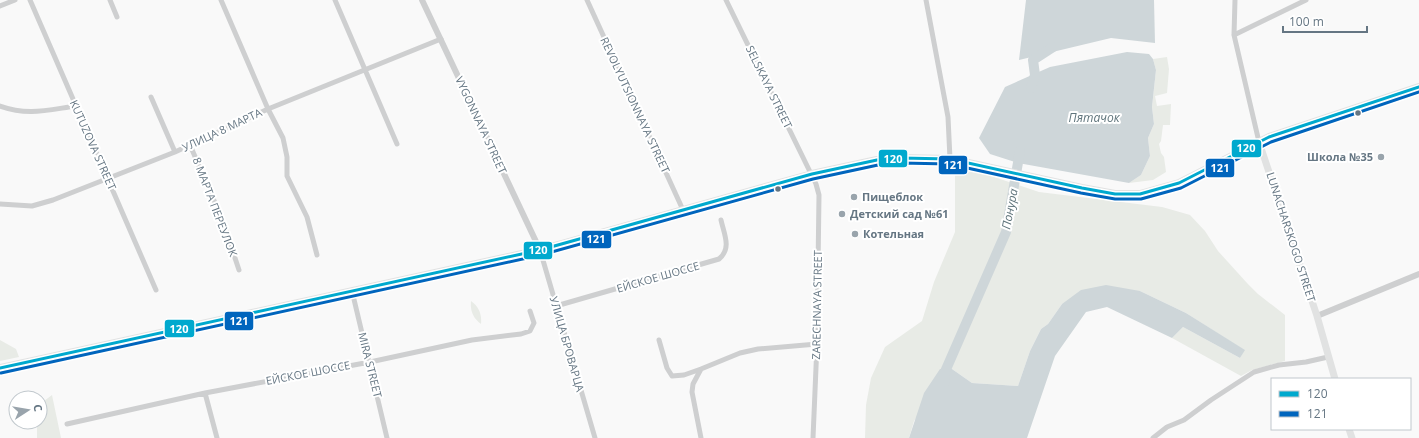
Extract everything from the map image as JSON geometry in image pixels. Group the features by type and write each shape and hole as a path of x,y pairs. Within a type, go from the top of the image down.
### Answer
{"main road":[{"path":"0,368 540,250 812,174 877,160 901,158 950,159 1115,194 1140,194 1165,188 1199,174 1259,142 1419,87"},
{"name":"LUNACHARSKOGO STREET","path":"1259,142 1335,378"}],"street":[{"path":"0,6 15,0"},
{"name":"KUTUZOVA STREET","path":"30,0 156,290"},
{"path":"110,0 118,17"},
{"path":"221,0 268,109 283,138 287,157 287,176 307,217 317,255"},
{"path":"335,0 397,144"},
{"name":"VYGONNAYA STREET","path":"422,0 540,250"},
{"name":"REVOLYUTSIONNAYA STREET","path":"587,0 683,210"},
{"name":"SELSKAYA STREET","path":"726,0 812,174"},
{"path":"926,0 948,117 950,159"},
{"name":"LUNACHARSKOGO STREET","path":"1235,0 1234,35 1259,142"},
{"path":"1234,35 1306,0"},
{"name":"УЛИЦА 8 МАРТА","path":"0,204 32,206 108,179 175,152 268,109 441,39"},
{"path":"151,96 175,152"},
{"path":"0,106 14,111 31,113 76,106"},
{"name":"8 МАРТА ПЕРЕУЛОК","path":"190,145 222,219 239,270"},
{"name":"ZARECHNAYA STREET","path":"812,174 819,195 817,344 813,438"},
{"name":"ЕЙСКОЕ ШОССЕ","path":"556,306 719,259 726,252 721,220"},
{"name":"УЛИЦА БРОВАРЦА","path":"540,250 595,438"},
{"path":"1316,316 1419,274"},
{"name":"MIRA STREET","path":"352,291 387,438"},
{"name":"ЕЙСКОЕ ШОССЕ","path":"67,424 205,393 370,362 472,340 525,333 530,331 534,323 530,311"},
{"path":"659,340 667,368 672,376 684,376 740,353 752,350 817,344"},
{"path":"1153,438 1167,427 1184,420 1211,400 1254,372 1279,365 1306,362 1328,357"},
{"path":"701,369 693,384 692,392 701,438"},
{"path":"205,393 216,438"}],"shaded area":[{"path":"1167,57 1169,69 1167,93 1155,96 1157,106 1171,104 1170,125 1163,125 1161,141 1159,144 1161,153 1164,157 1166,172 1153,180 1129,183 1141,175 1150,156 1148,138 1154,124 1152,107 1156,70 1153,59"},
{"path":"955,164 1039,192 1162,207 1190,215 1205,231 1218,251 1247,283 1258,294 1285,315 1285,361 1252,370 1241,376 1172,338 1183,327 1240,358 1244,350 1186,313 1140,291 1062,304 1048,324 1041,329 1030,351 1018,386 972,383 952,369 914,421 909,438 865,438 866,405 871,378 885,347 922,321 934,282 955,232"},
{"path":"471,301 479,311 481,324 473,314"},
{"path":"0,340 16,349 19,357 0,361"},
{"path":"52,395 61,438 37,438 37,430 48,430 48,398"}],"water":[{"path":"1026,0 1154,0 1155,43 1111,38 1019,60"},
{"name":"Пятачок","path":"1127,52 1149,54 1153,59 1156,70 1152,107 1154,124 1148,138 1150,156 1141,175 1129,183 1018,163 990,154 979,138 1005,87 1050,67"},
{"path":"1106,285 1140,291 1186,313 1245,350 1240,358 1183,327 1172,338 1107,307 1086,312 1055,356 1027,438 909,438 924,393 940,369 952,369 972,383 1018,386 1030,351 1041,329 1048,324 1062,304 1081,290"}],"waterway":[{"name":"Понура","path":"1031,88 1035,75 1033,60 1053,47"},
{"name":"Понура","path":"945,382 944,374 1006,232 1020,151"}],"transit line":[{"name":"120","path":"0,368 540,250 812,174 877,160 901,158 950,159 1082,188 1115,194 1140,194 1179,183 1269,137 1419,87"},
{"name":"121","path":"1,373 541,255 813,179 878,165 901,163 949,164 1081,193 1115,199 1141,199 1181,188 1271,142 1419,92"}],"place":[{"name":"Школа №35","path":"1381,157"},
{"name":"Пищеблок","path":"854,197"},
{"name":"Детский сад №61","path":"842,214"},
{"name":"Котельная","path":"855,234"}]}
